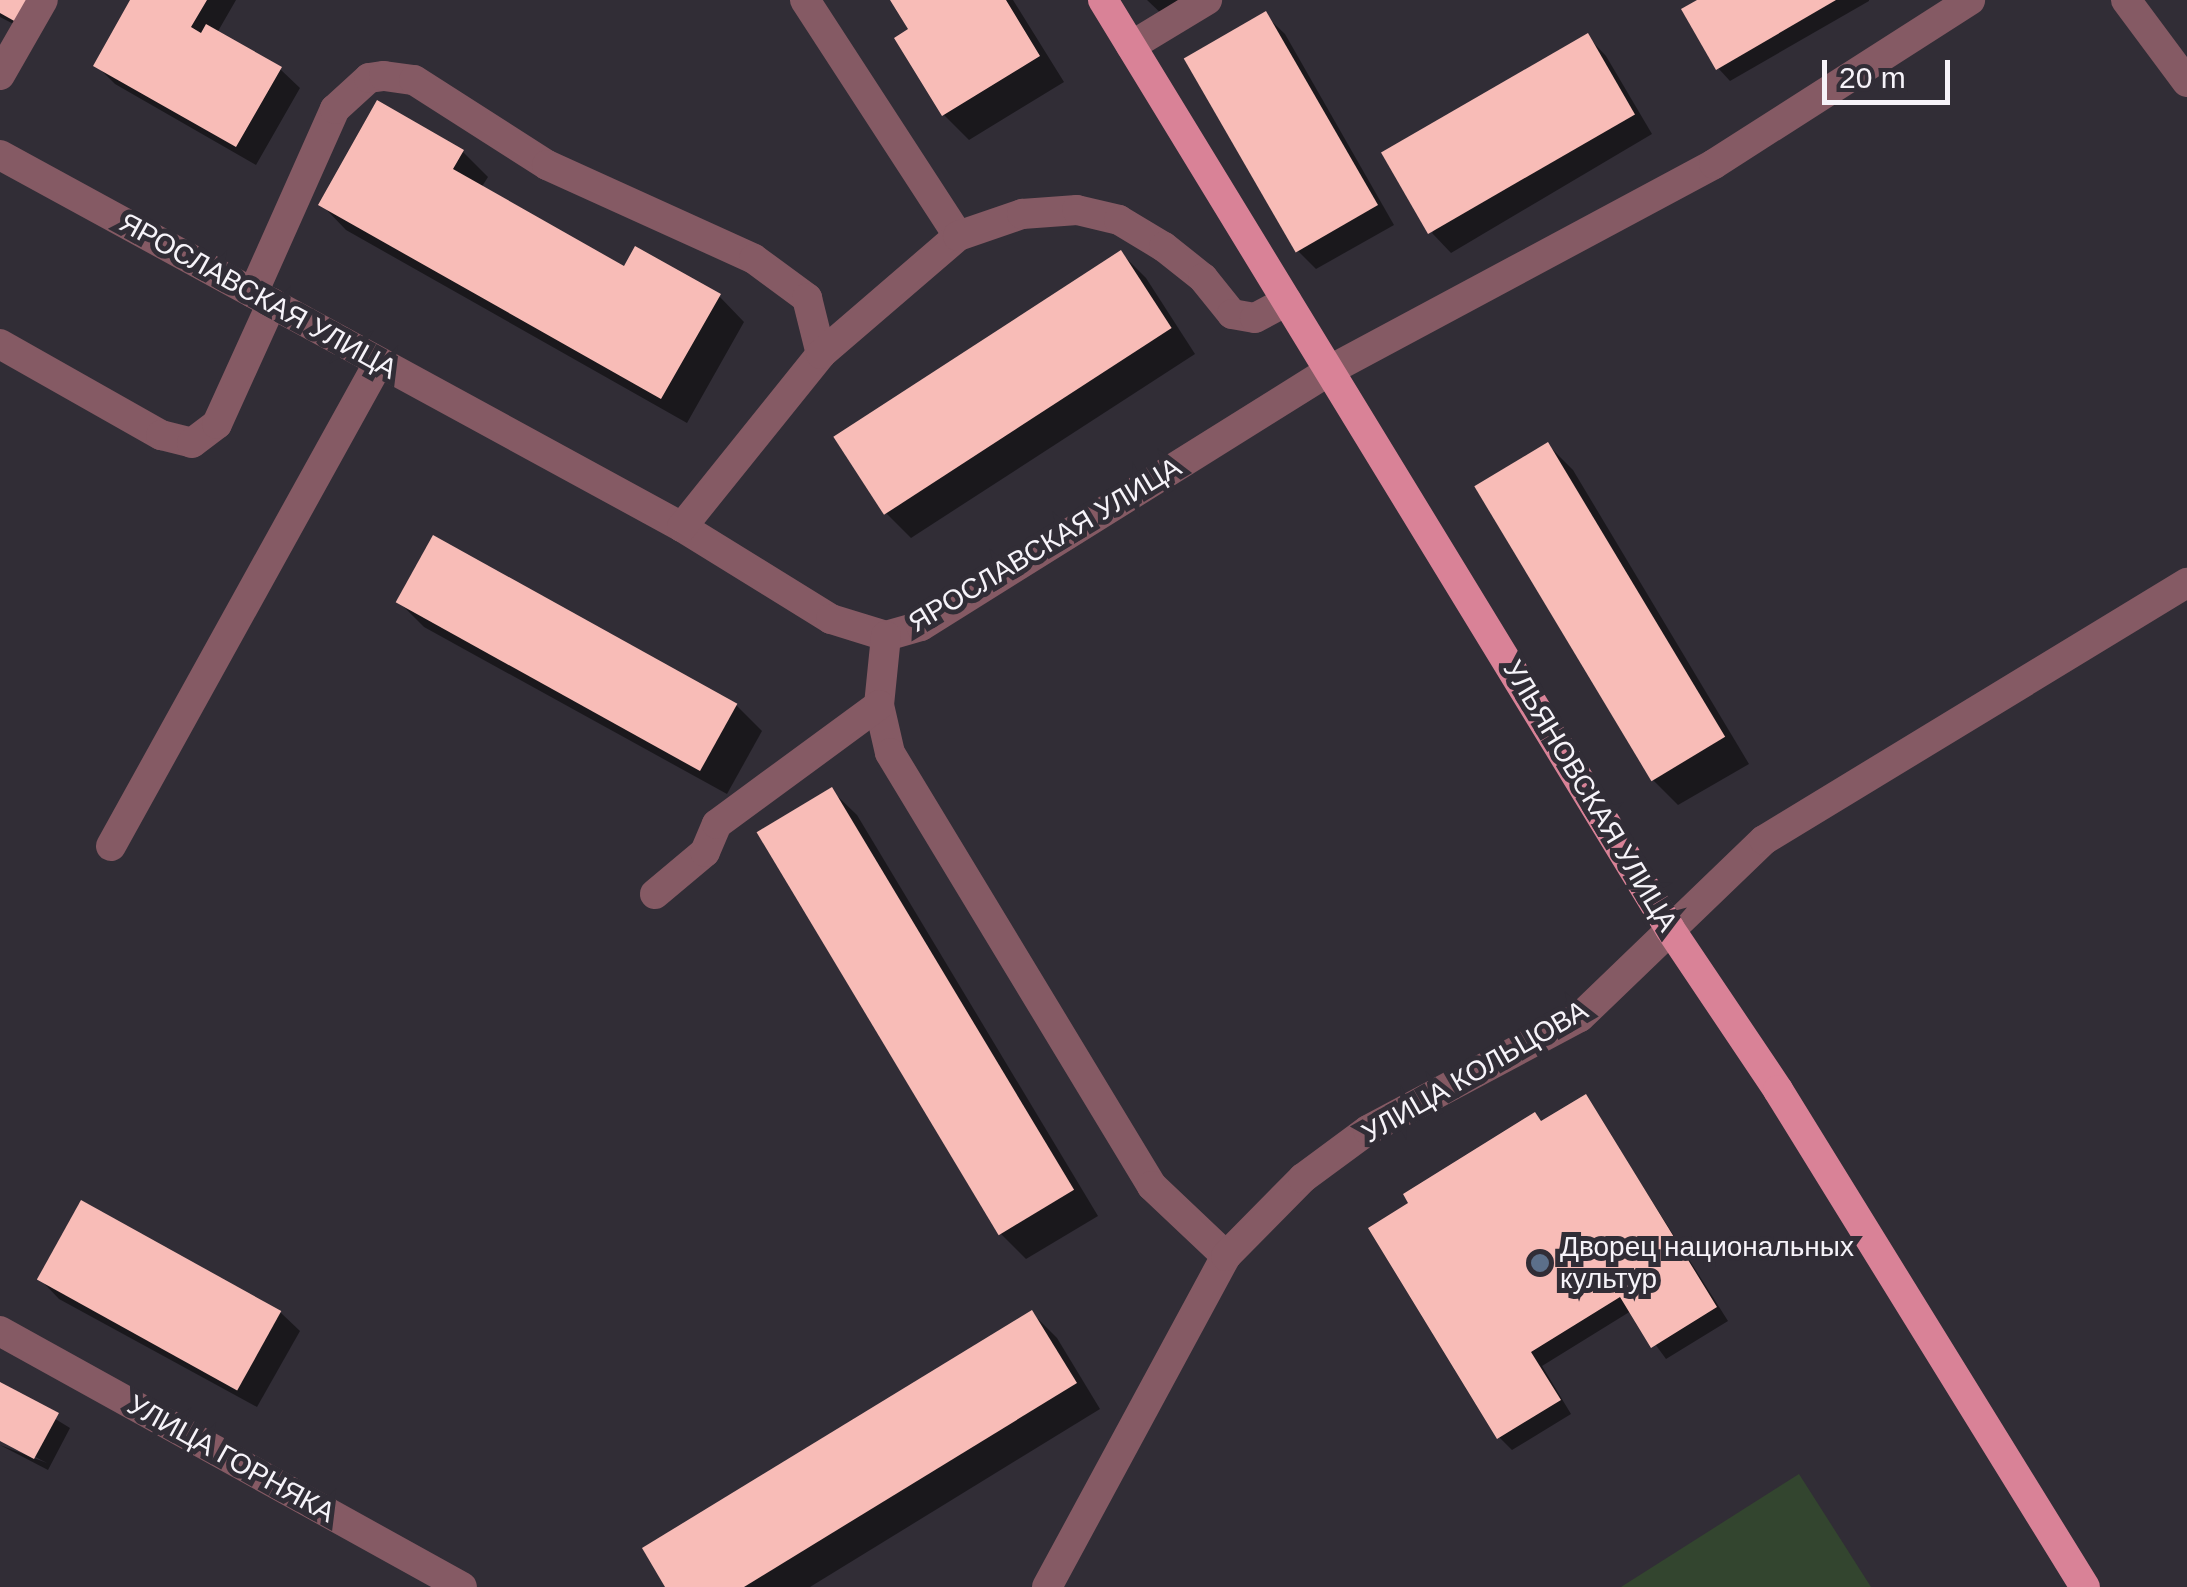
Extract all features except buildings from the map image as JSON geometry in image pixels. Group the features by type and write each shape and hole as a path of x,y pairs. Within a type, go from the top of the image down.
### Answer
{"main road":[{"name":"УЛЬЯНОВСКАЯ УЛИЦА","path":"1103,0 1670,928 1778,1090 2085,1587"}],"street":[{"path":"0,75 43,0"},
{"path":"804,0 958,236"},
{"path":"1131,46 1208,0"},
{"name":"ЯРОСЛАВСКАЯ УЛИЦА","path":"0,155 682,528 831,618 886,636 921,626 1330,370 1714,164 1970,0"},
{"path":"2126,0 2187,82"},
{"path":"0,344 161,435 192,442 217,424 335,108 369,78 384,76 414,80 547,165 754,260 807,298 821,354"},
{"path":"682,528 821,354 958,236 1022,214 1076,210 1119,220 1164,247 1202,278 1232,314 1255,318 1287,301"},
{"path":"111,846 379,362"},
{"name":"УЛИЦА КОЛЬЦОВА","path":"1047,1587 1226,1256 1303,1178 1368,1130 1580,1017 1764,840 2187,583"},
{"path":"886,636 878,705 890,753 1152,1186 1226,1256"},
{"path":"656,894 705,852 717,824 878,705"},
{"name":"УЛИЦА ГОРНЯКА","path":"0,1331 462,1587"}],"green space":[{"path":"1799,1474 1871,1587 1621,1587"}],"place":[{"name":"Дворец национальных культур","path":"1540,1263"}]}
